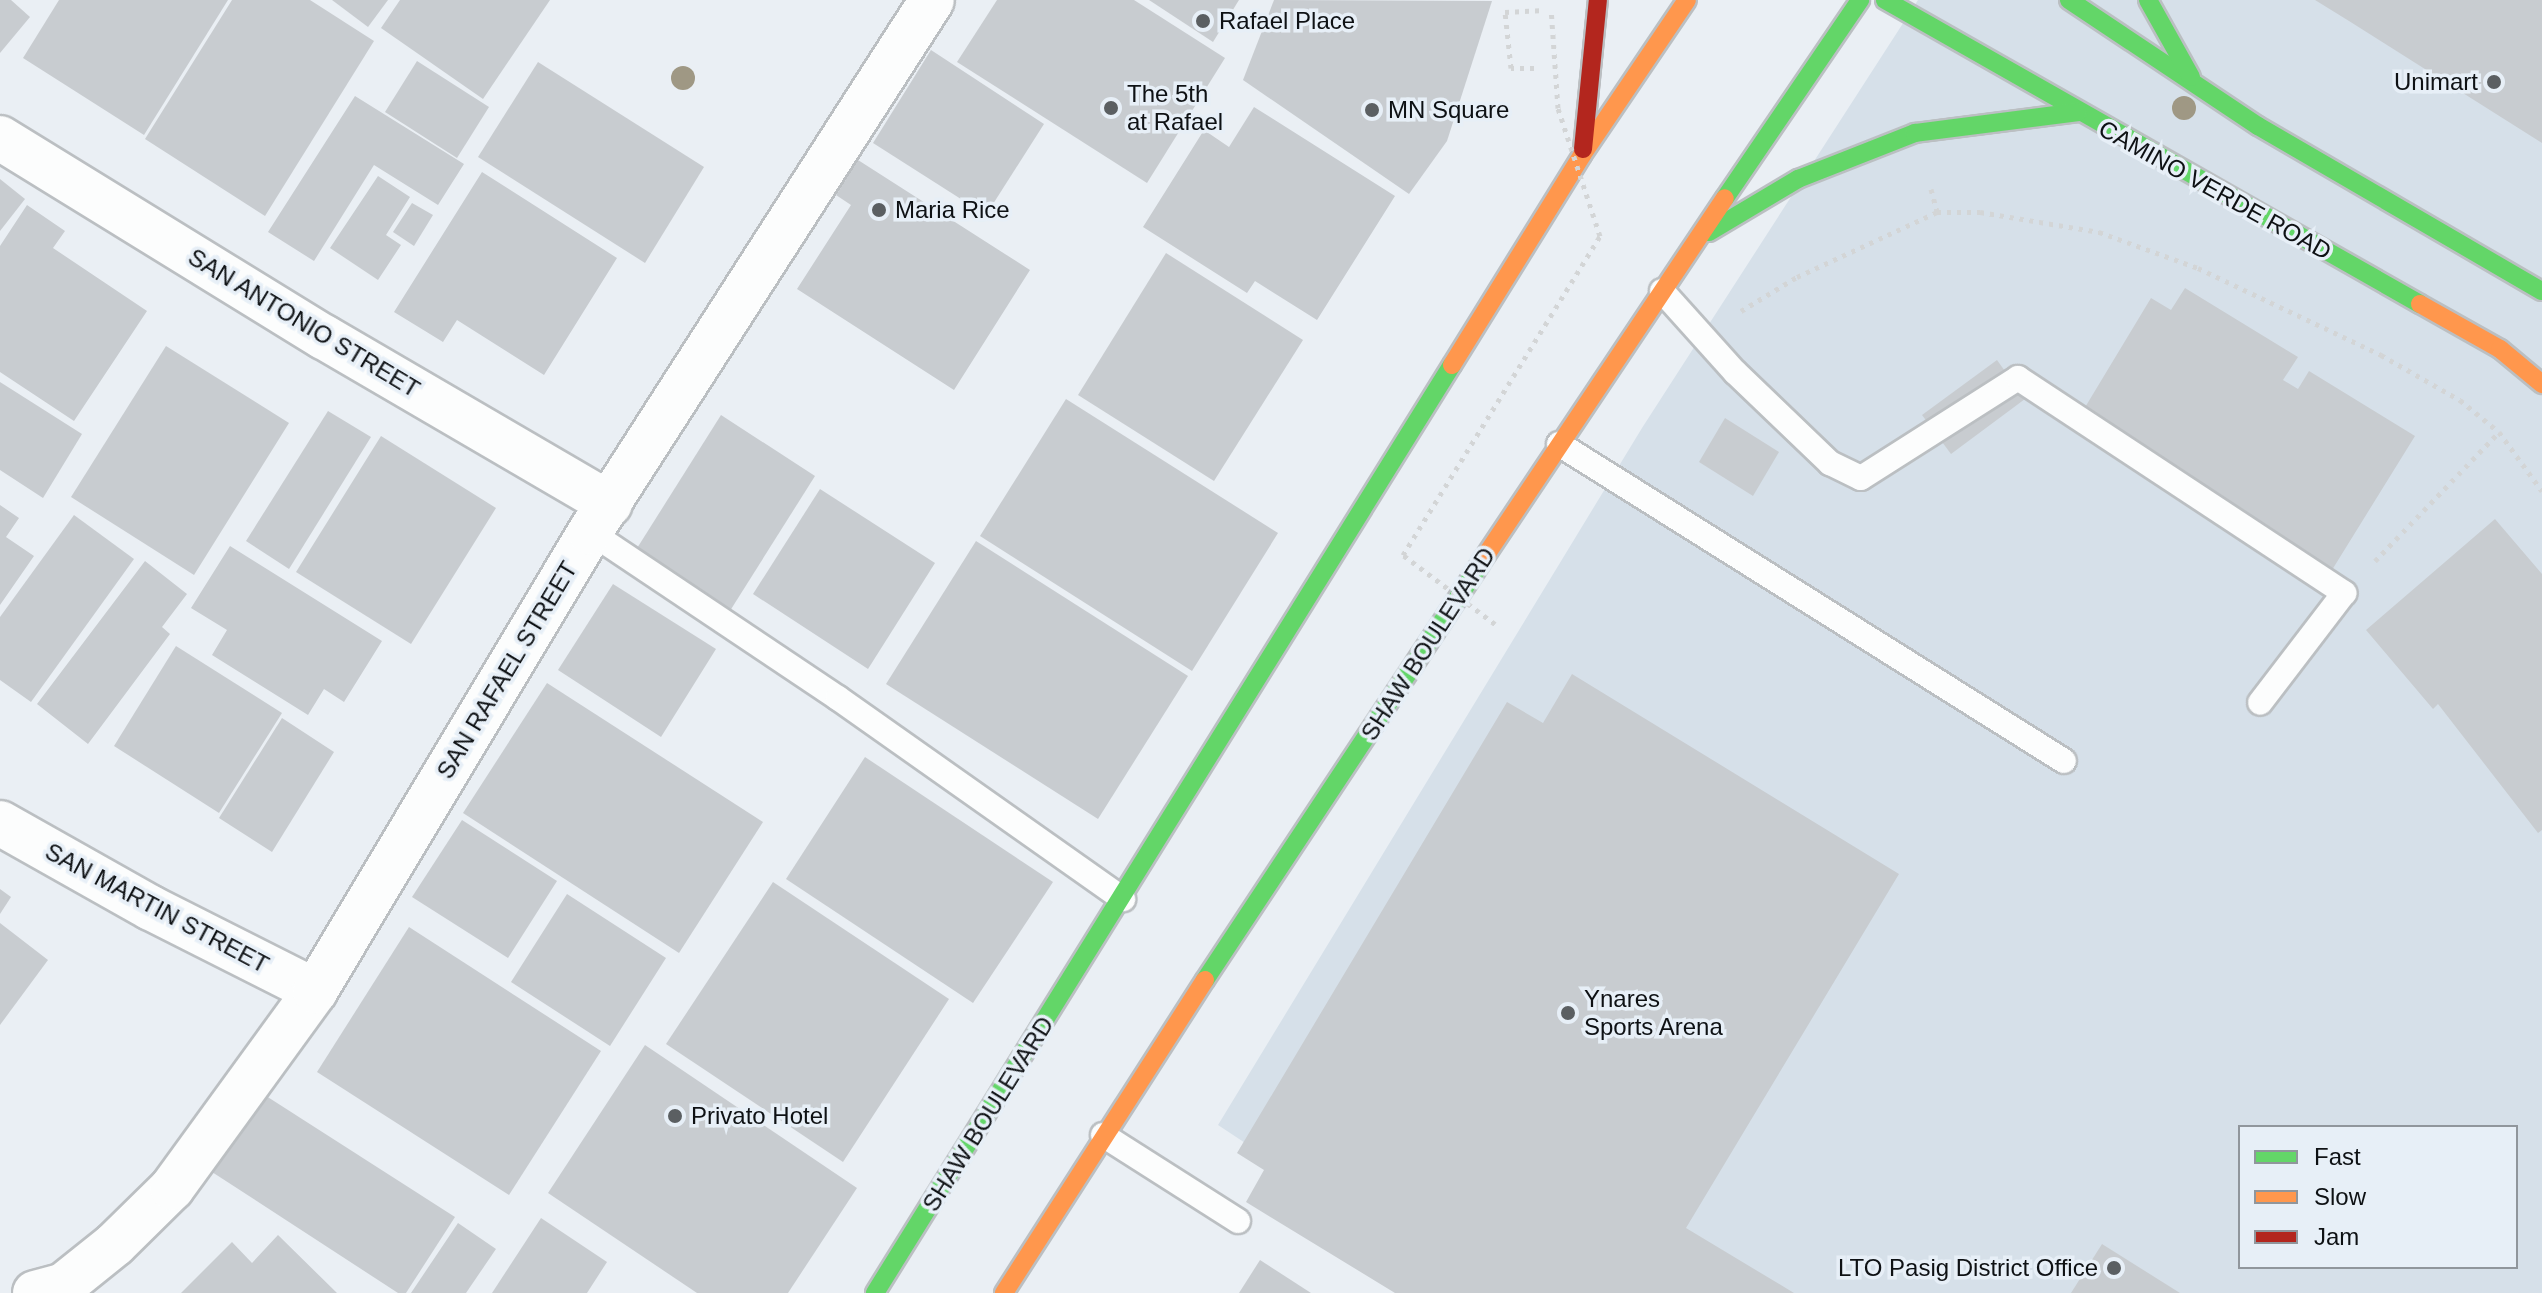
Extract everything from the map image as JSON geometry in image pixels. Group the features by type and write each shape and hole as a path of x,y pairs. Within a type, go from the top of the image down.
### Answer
{"main road":[{"path":"1582,155 1598,0"},
{"name":"SHAW BOULEVARD","path":"875,1293 1123,899 1582,155 1687,0"},
{"name":"SHAW BOULEVARD","path":"1004,1293 1103,1135 1559,444 1860,0"},
{"name":"CAMINO VERDE ROAD","path":"1885,0 2500,349 2542,384"},
{"path":"2069,0 2258,126 2542,291"},
{"path":"2148,0 2194,82"},
{"path":"1697,240 1798,179 1915,133 2078,112"}],"street":[{"name":"SAN RAFAEL STREET","path":"35,1293 64,1285 115,1244 172,1188 315,991 600,518 921,4"},
{"name":"SAN ANTONIO STREET","path":"0,138 324,337 600,518"},
{"name":"SAN MARTIN STREET","path":"0,823 151,908 315,991"}],"lane":[{"path":"1662,291 1735,372 1830,463 1861,478 2018,378 2344,593 2260,703"},
{"path":"1559,444 2064,761"},
{"path":"600,518 838,698 1123,899"},
{"path":"1103,1135 1238,1221"}],"path":[{"path":"1495,624 1403,555 1600,236 1558,108 1551,9 1505,12 1511,68 1537,68"},
{"path":"1706,339 1755,300 1854,249 1937,212 1980,212 2099,232 2198,268 2381,355 2460,400 2499,432 2542,491"},
{"path":"2344,593 2499,432"}],"shaded area":[{"path":"1918,0 2542,0 2542,1293 1472,1293 1218,1125 1642,428"}],"building":[{"path":"0,0 11,0 30,17 0,53"},
{"path":"59,0 228,0 144,135 23,58"},
{"path":"232,0 310,0 374,41 265,216 145,139"},
{"path":"332,0 388,0 368,27"},
{"path":"400,0 550,0 483,99 381,28"},
{"name":"The 5th at Rafael","path":"997,0 1134,0 1225,58 1147,183 957,62"},
{"name":"Rafael Place","path":"1149,0 1239,0 1213,42"},
{"name":"MN Square","path":"1274,0 1492,1 1447,141 1409,194 1243,80"},
{"name":"Unimart","path":"2315,0 2542,0 2542,143 2349,21"},
{"path":"931,50 1044,124 986,215 873,143"},
{"path":"417,61 489,107 457,158 385,112"},
{"path":"538,62 704,167 645,263 478,157"},
{"path":"355,96 464,164 438,205 374,165 314,261 268,232"},
{"path":"1254,107 1395,196 1317,320 1255,281 1247,293 1143,227 1204,130 1229,147"},
{"path":"858,160 1030,270 954,390 797,289 851,205 836,195"},
{"path":"482,172 617,258 544,375 457,320 443,342 394,312"},
{"path":"378,176 410,197 386,235 401,245 378,280 330,248"},
{"path":"0,179 25,199 0,231"},
{"path":"412,203 433,215 414,246 393,232"},
{"path":"27,205 65,231 53,248 147,311 74,421 0,372 0,246"},
{"path":"1166,253 1303,340 1214,481 1078,395"},
{"path":"2185,288 2298,357 2283,380 2298,389 2309,371 2415,436 2332,570 2081,414 2151,298 2171,310"},
{"path":"166,346 289,423 194,575 71,497"},
{"path":"1997,360 2025,399 1951,454 1922,415"},
{"path":"0,382 82,434 43,498 0,470"},
{"path":"1066,399 1278,533 1192,671 980,536"},
{"path":"328,411 371,437 289,569 246,541"},
{"path":"721,415 815,476 728,614 634,553"},
{"path":"1725,418 1779,452 1753,496 1699,462"},
{"path":"381,436 496,508 411,644 296,572"},
{"path":"820,489 935,563 868,669 753,594"},
{"path":"0,505 19,518 6,537 34,556 0,605"},
{"path":"74,515 134,559 31,702 0,680 0,617"},
{"path":"2495,519 2542,574 2542,830 2538,833 2438,704 2433,709 2366,630"},
{"path":"976,541 1188,676 1098,819 886,684"},
{"path":"230,546 382,641 344,702 324,689 308,715 212,655 227,630 191,608"},
{"path":"145,561 187,594 162,627 170,634 88,744 37,704"},
{"path":"613,584 716,649 661,737 558,670"},
{"path":"176,646 282,713 219,813 114,746"},
{"name":"Ynares Sports Arena","path":"1572,674 1899,874 1686,1228 1794,1293 1395,1293 1246,1202 1264,1170 1237,1153 1507,702 1543,723"},
{"path":"547,683 763,822 679,953 463,813"},
{"path":"282,718 334,752 272,852 219,818"},
{"path":"865,757 1053,882 973,1003 786,879"},
{"path":"462,820 557,881 508,958 412,897"},
{"path":"773,882 949,999 843,1162 666,1044"},
{"path":"0,889 11,897 0,914"},
{"path":"567,894 666,958 610,1046 511,982"},
{"path":"0,923 48,960 0,1025"},
{"path":"409,927 601,1051 509,1195 317,1072"},
{"name":"Privato Hotel","path":"645,1045 857,1188 788,1293 697,1293 548,1193"},
{"path":"263,1094 455,1217 406,1293 398,1293 212,1172"},
{"path":"541,1218 607,1262 587,1293 492,1293"},
{"path":"458,1223 496,1249 466,1293 411,1293"},
{"path":"278,1235 337,1293 181,1293 232,1242 252,1263"},
{"name":"LTO Pasig District Office","path":"2102,1244 2180,1293 2071,1293"},
{"path":"1260,1260 1311,1293 1239,1293"}],"traffic: fast":[{"path":"1725,198 1860,0"},
{"path":"1885,0 2420,304"},
{"path":"2069,0 2258,126 2542,291"},
{"path":"2148,0 2191,77"},
{"path":"1709,232 1798,179 1915,133 2078,112"},
{"path":"875,1293 1452,365"},
{"path":"1205,980 1480,564"}],"traffic: slow":[{"path":"1452,365 1582,155 1687,0"},
{"path":"1480,564 1725,198"},
{"path":"2420,304 2500,349 2542,384"},
{"path":"1004,1293 1205,980"}],"traffic: jam":[{"path":"1583,149 1598,0"}],"place":[{"name":"Rafael Place","path":"1203,21"},
{"name":"Unimart","path":"2494,82"},
{"name":"The 5th at Rafael","path":"1111,108"},
{"name":"MN Square","path":"1372,110"},
{"name":"Maria Rice","path":"879,210"},
{"name":"Ynares Sports Arena","path":"1568,1013"},
{"name":"Privato Hotel","path":"675,1116"},
{"name":"LTO Pasig District Office","path":"2114,1268"}]}
